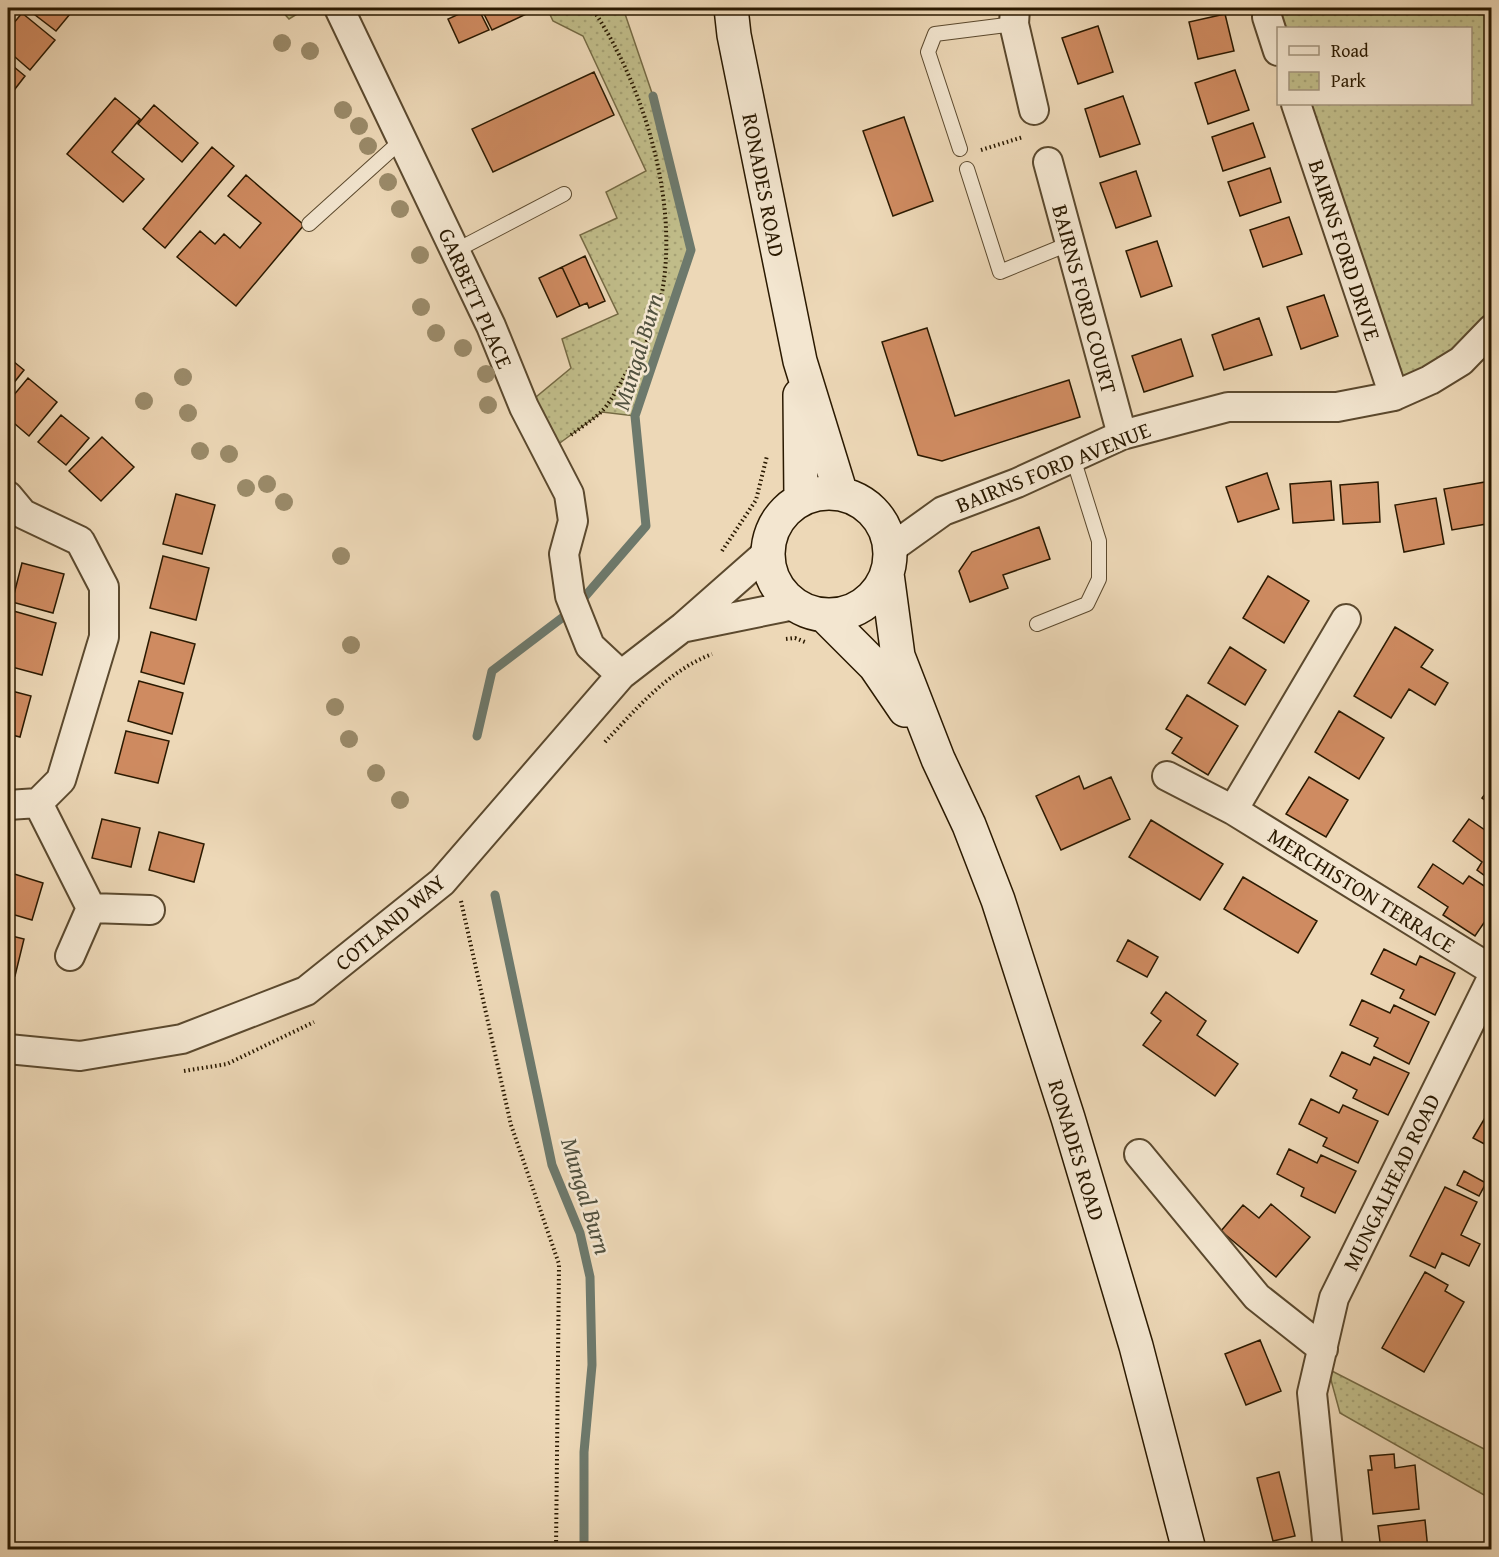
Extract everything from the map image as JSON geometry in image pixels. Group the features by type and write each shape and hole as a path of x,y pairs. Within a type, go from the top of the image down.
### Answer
{"main road":[{"name":"RONADES ROAD","path":"731,8 736,47 800,361 841,494"},
{"name":"RONADES ROAD","path":"800,361 801,499"},
{"path":"820,493 841,494 862,502 882,523 888,562 873,597 855,609 809,610 774,583 767,553 771,531 783,512 801,499 820,493"},
{"name":"RONADES ROAD","path":"888,562 898,656 938,759 969,825 998,900 1068,1119 1136,1346 1189,1550"},
{"name":"RONADES ROAD","path":"809,610 875,666 938,759"}],"street":[{"name":"GARBETT PLACE","path":"339,8 491,326 524,407 569,494 573,521 564,554 570,596 590,646 621,675"},
{"path":"1268,8 1267,16 1277,48"},
{"path":"1014,16 1032,123"},
{"name":"BAIRNS FORD DRIVE","path":"1296,105 1394,396"},
{"name":"BAIRNS FORD COURT","path":"1048,162 1122,435"},
{"name":"BAIRNS FORD AVENUE","path":"888,562 943,511 1017,483 1122,435 1228,407 1338,407 1394,396 1430,380 1461,361 1491,329"},
{"path":"8,496 23,514 80,541 104,587 104,637 61,780 38,803 8,805"},
{"name":"COTLAND WAY","path":"8,1049 80,1056 182,1039 306,991 442,882 621,675 684,627 767,553"},
{"name":"COTLAND WAY","path":"684,627 809,610"},
{"path":"1233,810 1346,619"},
{"name":"MERCHISTON TERRACE","path":"1167,776 1233,810 1491,970"},
{"path":"38,803 92,908"},
{"path":"92,908 150,910"},
{"path":"70,956 92,908"},
{"name":"MUNGALHEAD ROAD","path":"1328,1550 1312,1394 1334,1298 1491,978"},
{"path":"1139,1154 1257,1297 1323,1349"}],"lane":[{"path":"960,149 928,52 935,33 1014,16"},
{"path":"309,224 402,140"},
{"path":"967,169 1000,272 1071,243"},
{"path":"455,251 564,194"},
{"path":"1037,624 1087,604 1099,579 1099,542 1073,458"}],"path":[{"path":"549,452 602,412 645,344 661,295 667,244 659,175 645,118 608,32 592,8"},
{"path":"974,153 1032,123"},
{"path":"717,556 756,500 768,453"},
{"path":"442,882 464,904 466,930 511,1125 559,1264 556,1550"}],"green space":[{"path":"279,8 307,8 289,19"},
{"path":"547,8 623,8 653,96 691,250 635,416 602,412 549,451 524,407 571,368 562,339 618,314 580,235 617,218 606,192 646,171 583,36 553,21"},
{"path":"1268,8 1491,8 1491,329 1394,396 1296,105 1472,105 1472,27 1278,27"},
{"path":"1328,1369 1488,1451 1491,1446 1491,1499 1340,1413"}],"building":[{"path":"26,8 75,8 56,31"},
{"path":"472,8 478,8 489,30 459,43 448,19"},
{"path":"481,8 534,8 535,10 492,30"},
{"path":"1061,8 1101,8 1101,10"},
{"path":"22,13 55,40 30,70 8,51 8,30"},
{"path":"1225,14 1234,51 1198,59 1189,22"},
{"path":"1098,26 1113,72 1078,84 1062,38"},
{"path":"8,62 25,76 8,98"},
{"path":"1235,70 1249,110 1208,124 1195,83"},
{"path":"594,72 614,115 493,172 472,129"},
{"path":"1123,96 1140,144 1100,157 1085,109"},
{"path":"115,98 140,119 112,152 144,179 123,202 67,154"},
{"path":"154,105 198,143 182,162 138,124"},
{"path":"904,117 933,201 893,216 863,131"},
{"path":"1253,123 1265,157 1223,171 1212,137"},
{"path":"212,147 234,166 165,248 143,229"},
{"path":"1270,168 1281,202 1240,216 1228,182"},
{"path":"1136,171 1151,216 1116,228 1100,183"},
{"path":"246,175 304,225 236,306 177,257 200,231 215,244 224,234 240,248 261,223 228,196"},
{"path":"1289,217 1302,254 1263,267 1250,230"},
{"path":"1157,241 1172,286 1141,297 1126,251"},
{"path":"585,256 605,301 589,308 587,303 580,306 562,267"},
{"path":"562,267 580,306 557,317 539,278"},
{"path":"1324,295 1338,336 1301,349 1287,307"},
{"path":"1259,318 1272,355 1224,370 1212,335"},
{"path":"927,328 955,416 1069,380 1080,417 942,461 918,455 882,342"},
{"path":"1181,339 1193,376 1144,392 1132,356"},
{"path":"8,357 24,370 8,390"},
{"path":"28,378 57,402 29,436 8,418 8,402"},
{"path":"61,415 89,438 66,465 38,442"},
{"path":"102,437 134,467 101,501 69,471"},
{"path":"1267,473 1279,509 1238,522 1226,487"},
{"path":"1331,481 1334,520 1293,523 1290,484"},
{"path":"1491,481 1492,523 1452,530 1444,489"},
{"path":"1378,482 1380,522 1343,524 1340,485"},
{"path":"176,494 215,505 202,554 163,544"},
{"path":"1436,498 1444,544 1404,552 1395,505"},
{"path":"1039,527 1050,559 1003,575 1008,588 970,602 959,571 972,552"},
{"path":"163,556 209,568 196,620 150,608"},
{"path":"22,563 64,574 53,613 12,602"},
{"path":"1268,576 1309,601 1284,643 1243,618"},
{"path":"10,610 56,623 42,675 8,666"},
{"path":"1395,627 1433,650 1421,667 1448,683 1435,705 1409,689 1391,718 1354,696"},
{"path":"151,632 195,644 184,684 141,672"},
{"path":"1230,647 1266,670 1245,705 1208,683"},
{"path":"139,681 183,693 172,734 128,721"},
{"path":"8,690 31,696 20,737 8,734"},
{"path":"1187,695 1238,726 1208,775 1172,753 1182,738 1166,729"},
{"path":"1339,711 1384,738 1359,779 1315,752"},
{"path":"126,731 169,741 158,783 115,773"},
{"path":"8,741 14,742 8,765"},
{"path":"1079,776 1084,789 1111,777 1130,819 1061,850 1036,796"},
{"path":"1309,777 1348,800 1326,837 1286,814"},
{"path":"1492,785 1492,805 1482,798"},
{"path":"102,819 140,828 131,867 92,858"},
{"path":"1469,819 1492,835 1492,881 1477,870 1482,862 1453,841"},
{"path":"1151,820 1223,864 1200,900 1129,857"},
{"path":"159,832 204,844 194,882 149,870"},
{"path":"1433,864 1463,884 1469,876 1492,891 1492,911 1475,936 1443,915 1448,907 1418,887"},
{"path":"8,872 43,883 32,920 8,913"},
{"path":"1243,877 1317,921 1298,953 1224,909"},
{"path":"8,935 24,939 15,976 8,975"},
{"path":"1128,940 1158,957 1147,977 1117,961"},
{"path":"1384,949 1416,965 1420,956 1455,973 1435,1015 1400,998 1404,990 1371,974"},
{"path":"1166,992 1206,1021 1197,1035 1238,1064 1215,1096 1143,1045 1161,1021 1151,1013"},
{"path":"1362,1000 1390,1013 1394,1005 1429,1022 1409,1064 1374,1046 1378,1038 1350,1025"},
{"path":"1342,1052 1370,1065 1374,1057 1409,1073 1388,1115 1353,1098 1357,1090 1330,1076"},
{"path":"1311,1099 1339,1113 1343,1105 1378,1121 1358,1163 1323,1146 1327,1138 1299,1124"},
{"path":"1492,1106 1492,1148 1473,1138"},
{"path":"1289,1149 1317,1163 1321,1155 1356,1171 1335,1213 1301,1196 1304,1188 1277,1174"},
{"path":"1464,1171 1486,1183 1479,1196 1457,1185"},
{"path":"1445,1187 1477,1202 1461,1235 1480,1244 1469,1266 1442,1253 1435,1268 1410,1256"},
{"path":"1271,1204 1310,1237 1276,1277 1221,1231 1243,1205 1259,1218"},
{"path":"1425,1272 1448,1285 1445,1291 1464,1302 1424,1372 1382,1348"},
{"path":"1260,1340 1281,1391 1246,1405 1225,1354"},
{"path":"1394,1454 1395,1468 1415,1465 1419,1509 1373,1514 1368,1470 1372,1470 1370,1456"},
{"path":"1279,1472 1295,1536 1273,1541 1257,1478"},
{"path":"1425,1520 1428,1550 1381,1550 1378,1526"}],"waterway":[{"name":"Mungal Burn","path":"477,736 492,671 575,608 646,526 635,416 691,250 653,96"},
{"name":"Mungal Burn","path":"495,895 552,1165 580,1233 590,1277 592,1365 584,1452 584,1550"}]}
